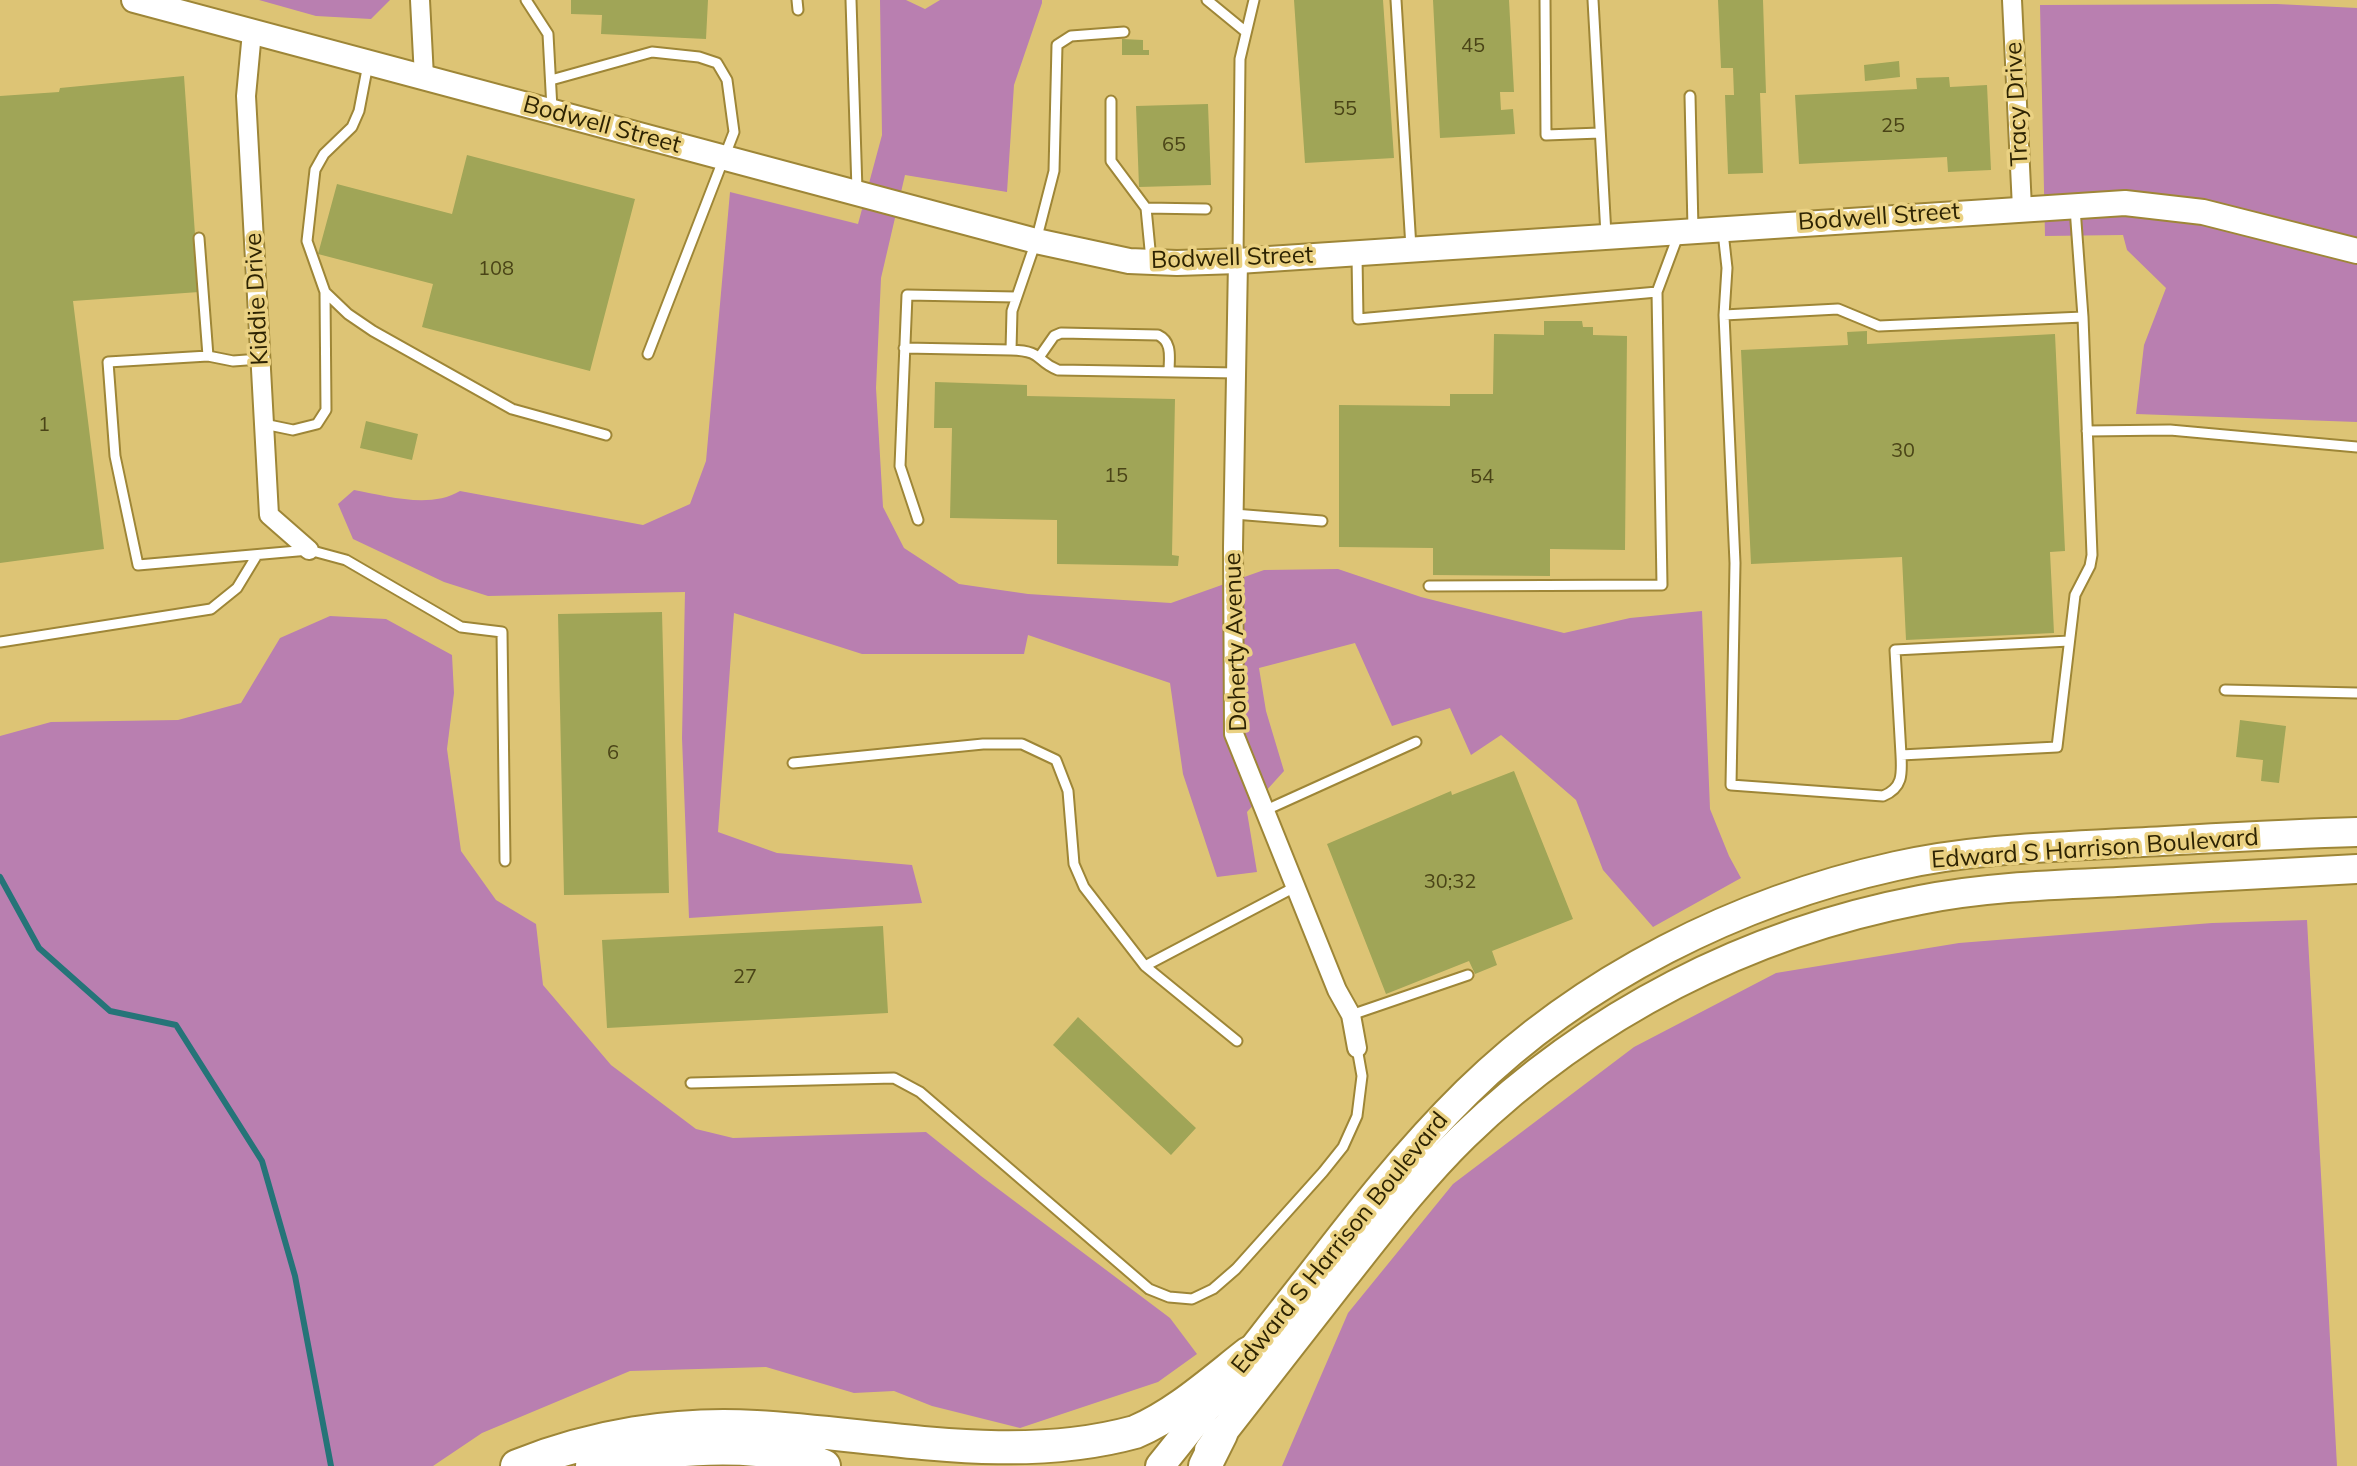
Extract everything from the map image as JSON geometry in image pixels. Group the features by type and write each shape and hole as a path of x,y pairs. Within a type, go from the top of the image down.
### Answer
{"highway":[{"path":"517,1466 591,1442 700,1426 779,1429 988,1457 1054,1455 1099,1445 1143,1428 1193,1397 1249,1353"},
{"path":"1205,1466 1221,1434"},
{"path":"592,1466 655,1454 733,1450 793,1456 824,1466"}],"main road":[{"name":"Edward S Harrison Boulevard","path":"1160,1466 1398,1165 1470,1089 1523,1042 1579,1001 1638,965 1699,933 1767,905 1898,865 1969,854 2107,844 2357,832"},
{"name":"Edward S Harrison Boulevard","path":"1196,1466 1394,1214 1463,1137 1542,1068 1599,1027 1659,992 1722,961 1787,935 1853,914 1922,899 2062,885 2357,869"}],"street":[{"name":"Bodwell Street","path":"134,0 1106,258 1151,263 1238,261 2125,203 2203,212 2357,251"},
{"path":"420,0 424,77"},
{"name":"Tracy Drive","path":"2012,0 2022,208"},
{"name":"Kiddie Drive","path":"252,32 246,96 269,515 309,550"},
{"name":"Doherty Avenue","path":"1238,261 1234,734 1337,990 1351,1015 1357,1048"}],"lane":[{"path":"526,0 548,34 553,112"},
{"path":"851,0 858,193"},
{"path":"1207,0 1246,32"},
{"path":"1238,261 1239,68 1254,0"},
{"path":"1396,0 1411,248"},
{"path":"1545,0 1546,135 1600,133"},
{"path":"1593,0 1606,235"},
{"path":"1011,350 1012,311 1036,241 1054,171 1057,45 1071,36 1124,32"},
{"path":"551,80 652,52 699,57 717,63 727,80 734,132 648,354"},
{"path":"264,424 293,430 317,424 326,410 325,292 307,241 315,170 324,154 352,127 359,111 368,64"},
{"path":"1429,586 1662,585 1657,292 1687,230 1690,96"},
{"path":"1111,101 1111,161 1146,208 1151,263"},
{"path":"1901,755 2057,747 2075,595 2092,555 2083,317 2075,204"},
{"path":"1146,208 1206,209"},
{"path":"1722,228 1727,268 1724,315 1735,563 1731,785 1883,796 1891,793 1902,775 1895,650 2069,641"},
{"path":"199,238 208,356"},
{"path":"1357,252 1358,319 1657,292"},
{"path":"325,292 348,314 373,331 512,409 606,435"},
{"path":"918,520 900,466 907,295 1016,297"},
{"path":"1724,315 1838,309 1879,326 2083,317"},
{"path":"1040,356 1054,336 1061,333 1158,335 1165,338 1169,345 1169,372"},
{"path":"904,348 1033,352 1058,370 1237,373"},
{"path":"260,359 233,361 208,356 108,362 115,456 138,565 309,550 346,560 461,627 502,632 505,861"},
{"path":"2087,431 2170,430 2357,447"},
{"path":"1234,514 1322,521"},
{"path":"0,642 211,609 237,588 257,555"},
{"path":"2225,690 2357,693"},
{"path":"1266,810 1416,742"},
{"path":"793,763 983,744 1022,744 1056,760 1068,791 1074,864 1084,887 1145,966 1237,1041"},
{"path":"1145,966 1296,887"},
{"path":"1351,1015 1468,975"},
{"path":"691,1083 894,1078 920,1092 1149,1289 1169,1297 1192,1299 1213,1289 1236,1269 1343,1147 1357,1116 1362,1076 1357,1048"}],"shaded area":[{"path":"259,0 390,0 371,19 316,16"},
{"path":"880,0 906,0 925,9 940,0 1042,0 1014,85 1007,192 905,175 881,278 876,388 883,507 904,548 959,584 1028,594 1171,603 1264,570 1338,569 1421,597 1564,633 1630,618 1702,611 1710,809 1741,878 1653,927 1603,870 1576,800 1501,735 1471,755 1450,708 1392,726 1355,643 1259,668 1266,711 1284,771 1247,812 1257,872 1217,877 1183,774 1170,683 1028,635 1024,654 862,654 734,613 718,832 777,853 912,865 922,903 689,918 682,738 685,592 488,596 444,582 353,539 338,504 354,490 422,500 460,491 643,525 690,504 706,461 730,192 858,224 882,135"},
{"path":"2277,4 2357,8 2357,422 2136,414 2144,345 2166,288 2127,250 2123,235 2045,236 2040,5"},
{"path":"330,616 386,619 452,655 454,693 447,749 461,851 496,900 536,924 543,985 611,1065 696,1129 733,1138 926,1132 1170,1318 1197,1354 1158,1382 1020,1428 932,1406 894,1391 854,1393 766,1367 630,1371 482,1433 433,1466 0,1466 0,736 51,722 178,720 241,703 280,638"},
{"path":"2307,920 2337,1466 1282,1466 1348,1313 1453,1184 1634,1047 1776,973 1959,943 2212,923"}],"building":[{"path":"571,0 708,0 706,39 601,34 602,15 571,14"},
{"path":"1294,0 1383,0 1394,158 1305,163"},
{"path":"1433,0 1509,0 1514,92 1500,92 1501,110 1513,109 1515,134 1440,138"},
{"path":"1718,0 1763,0 1766,93 1760,93 1763,173 1728,174 1725,95 1734,95 1733,68 1721,68"},
{"path":"1122,39 1143,40 1143,50 1149,50 1149,55 1122,55"},
{"path":"1899,61 1900,77 1865,81 1864,65"},
{"path":"184,76 199,292 73,301 104,549 0,563 0,96"},
{"path":"1949,77 1950,87 1987,85 1991,170 1948,172 1947,157 1799,164 1795,95 1917,89 1916,78"},
{"path":"1208,104 1211,185 1139,187 1136,106"},
{"path":"467,155 635,199 590,371 422,327 433,284 318,254 337,184 452,214"},
{"path":"1544,321 1582,321 1583,327 1593,327 1593,335 1627,336 1625,550 1550,549 1550,576 1433,575 1433,548 1339,547 1339,405 1450,406 1450,394 1493,394 1494,334 1544,335"},
{"path":"1867,331 1867,344 2055,334 2065,551 2050,552 2054,633 1906,640 1902,557 1751,564 1741,350 1848,345 1847,332"},
{"path":"935,382 1027,385 1027,396 1175,399 1172,555 1179,556 1178,566 1057,564 1057,520 950,518 952,428 934,428"},
{"path":"366,421 418,434 412,460 360,448"},
{"path":"662,612 669,893 564,895 558,614"},
{"path":"2240,720 2286,726 2279,783 2261,781 2263,760 2236,757"},
{"path":"1514,771 1573,919 1492,951 1497,965 1475,974 1469,961 1386,994 1327,844 1451,791 1452,795"},
{"path":"883,926 888,1013 607,1028 602,940"},
{"path":"1078,1017 1196,1128 1171,1155 1053,1045"}],"waterway":[{"path":"0,877 39,948 110,1011 176,1025 262,1161 295,1276 331,1466"}]}
